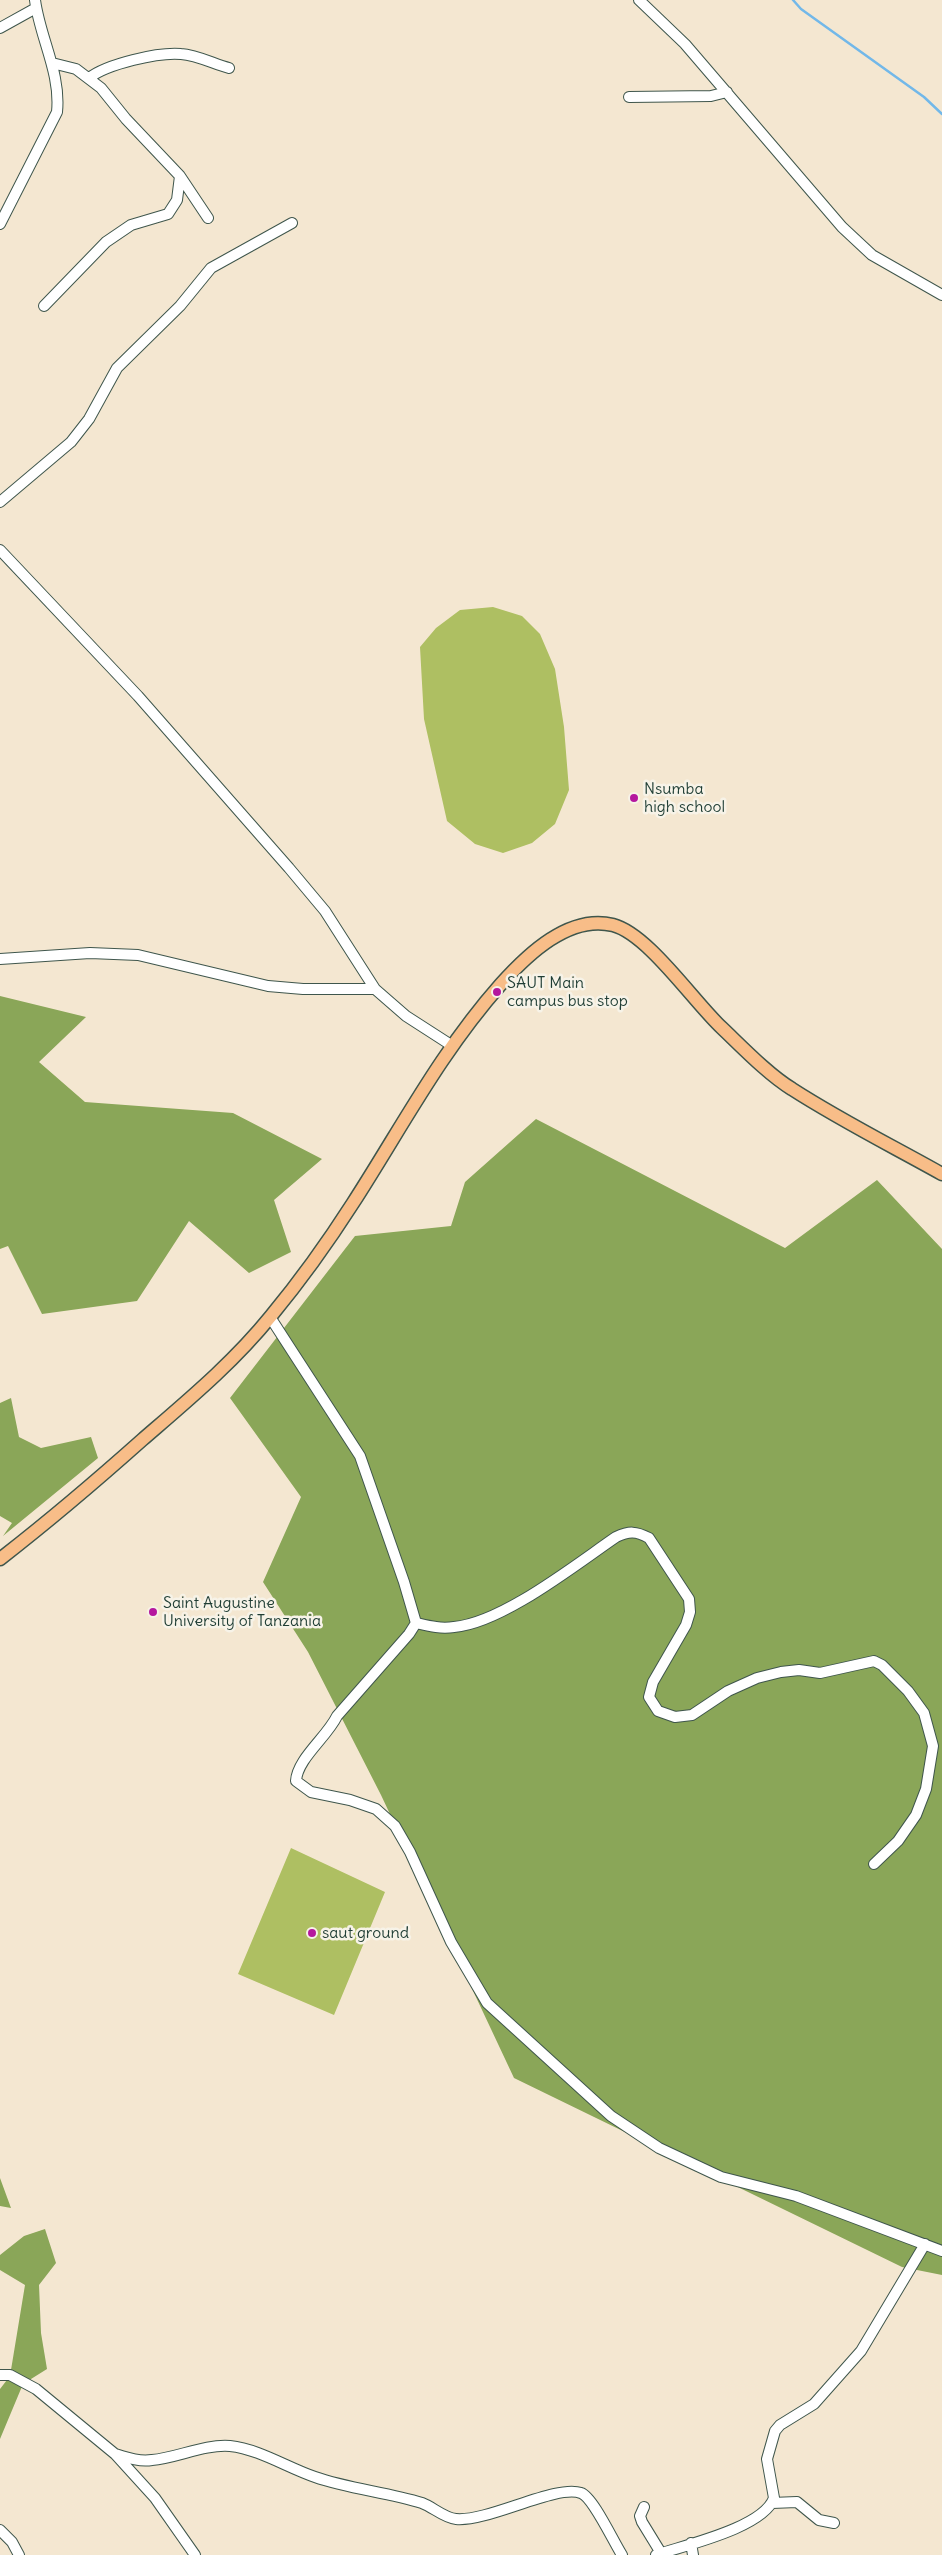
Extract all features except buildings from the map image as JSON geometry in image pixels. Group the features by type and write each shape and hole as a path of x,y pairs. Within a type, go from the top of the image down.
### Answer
{"main road":[{"path":"0,1559 65,1508 202,1389 270,1318 352,1205 451,1045 508,977 544,944 584,924 613,925 626,930 648,947 721,1027 789,1088 942,1174"}],"street":[{"path":"639,0 685,44 848,233 872,255 942,295"},
{"path":"0,28 35,4 52,63 58,100 57,112 0,224"},
{"path":"89,78 111,64 171,54 182,54 229,68"},
{"path":"52,63 76,69 89,78 180,176 208,218"},
{"path":"629,97 711,96 727,92"},
{"path":"44,306 106,242 131,225 168,214 177,200 180,176"},
{"path":"0,502 71,442 90,419 117,368 180,306 211,268 292,223"},
{"path":"0,550 138,696 325,910 375,989 406,1016 451,1045"},
{"path":"0,959 90,953 138,955 268,986 303,989 375,989"},
{"path":"270,1318 360,1456 404,1582 416,1623 410,1634 337,1716 331,1727 300,1766 296,1781 311,1792 350,1800 376,1809 395,1826 410,1852 452,1942 487,2004 611,2116 659,2148 721,2177 796,2196 942,2251"},
{"path":"416,1623 436,1628 455,1627 480,1621 517,1602 616,1537 628,1532 639,1533 649,1538 689,1599 690,1605 686,1625 653,1682 649,1697 658,1711 675,1717 692,1715 728,1691 757,1678 799,1670 820,1673 874,1662 882,1665 908,1691 924,1713 933,1746 926,1789 916,1815 898,1841 874,1864"},
{"path":"644,2507 640,2516 658,2554 719,2534 761,2515 772,2503 775,2492 766,2459 774,2430 780,2424 804,2412 814,2404 861,2351 925,2244"},
{"path":"0,2375 10,2375 36,2389 115,2454 155,2498 195,2555"},
{"path":"115,2454 138,2460 154,2460 198,2450 230,2446 249,2451 316,2477 383,2491 422,2503 456,2519 468,2518 526,2504 568,2491 582,2493 591,2501 622,2555"},
{"path":"772,2503 798,2502 819,2520 834,2523"},
{"path":"0,2530 12,2542 19,2555"},
{"path":"691,2543 693,2555"}],"green space":[{"path":"493,607 522,616 540,634 555,669 564,727 569,790 555,824 532,843 503,853 475,844 447,821 424,719 420,647 436,628 460,610"},
{"path":"0,996 86,1017 39,1062 85,1102 233,1113 322,1159 274,1200 291,1252 249,1273 189,1221 137,1301 42,1314 8,1246 0,1249"},
{"path":"536,1119 785,1248 877,1180 942,1249 942,2275 902,2267 514,2078 381,1795 308,1652 263,1582 301,1497 230,1398 355,1236 451,1226 465,1182"},
{"path":"11,1398 19,1437 41,1448 91,1437 98,1458 3,1536 12,1523 0,1516 0,1403"},
{"name":"saut ground","path":"291,1848 385,1892 334,2015 238,1974"},
{"path":"0,2178 11,2208 0,2206"},
{"path":"45,2229 56,2263 39,2285 41,2333 47,2369 23,2384 0,2439 0,2389 10,2376 25,2285 0,2270 0,2255 24,2236"}],"waterway":[{"path":"793,0 801,9 924,97 942,114"}],"place":[{"name":"Nsumba high school","path":"634,798"},
{"name":"SAUT Main campus bus stop","path":"497,992"},
{"name":"Saint Augustine University of Tanzania","path":"153,1612"},
{"name":"saut ground","path":"312,1933"}]}
